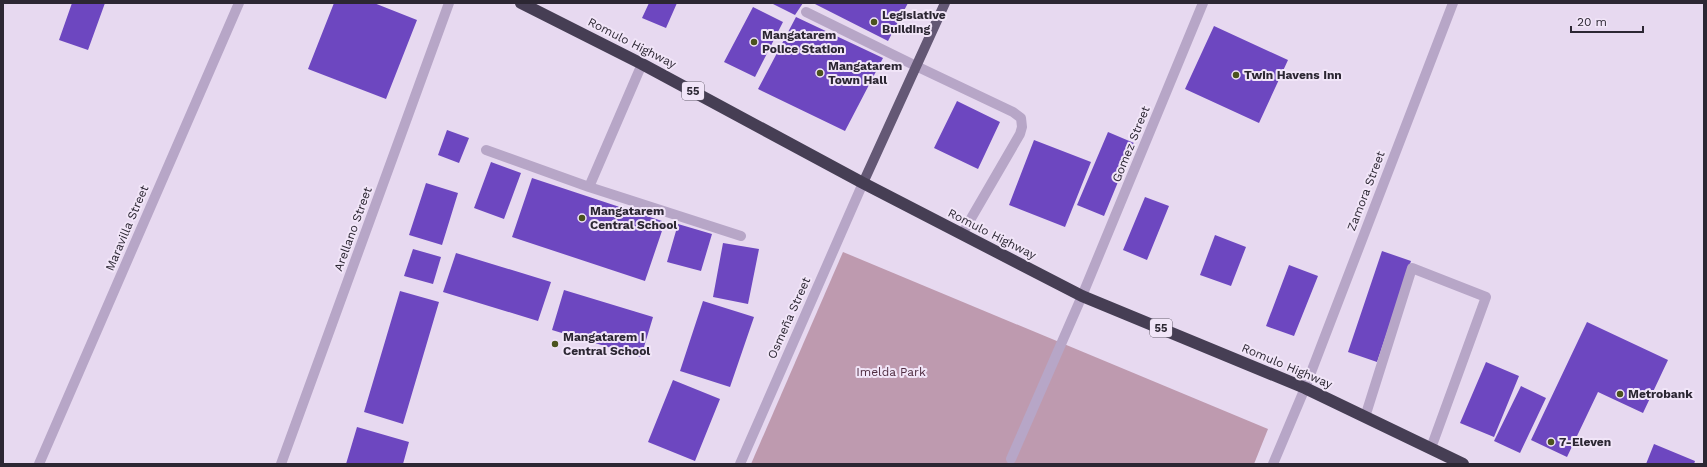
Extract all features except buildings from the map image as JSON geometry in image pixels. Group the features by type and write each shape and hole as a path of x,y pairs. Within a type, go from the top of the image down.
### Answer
{"highway":[{"name":"Romulo Highway","path":"521,3 642,64 863,183 1082,296 1304,388 1464,464"}],"main road":[{"path":"863,183 945,3"}],"street":[{"name":"Maravilla Street","path":"39,464 239,3"},
{"name":"Arellano Street","path":"281,464 449,3"},
{"name":"Gomez Street","path":"1011,459 1082,296 1203,3"},
{"name":"Zamora Street","path":"1273,464 1304,388 1453,3"},
{"path":"806,12 1013,112 1021,118 1022,127 1020,134 962,234"},
{"path":"589,187 642,64"},
{"path":"486,150 589,187 741,236"},
{"name":"Osmeña Street","path":"740,464 863,183"},
{"path":"1365,417 1412,268 1486,297 1431,448"}],"green space":[{"name":"Imelda Park","path":"843,252 1268,429 1254,464 751,464"}],"place":[{"name":"Legislative Building","path":"874,22"},
{"name":"Mangatarem Police Station","path":"754,42"},
{"name":"Mangatarem Town Hall","path":"820,73"},
{"name":"Twin Havens Inn","path":"1236,75"},
{"name":"Mangatarem Central School","path":"582,218"},
{"name":"Mangatarem I Central School","path":"555,344"},
{"name":"Metrobank","path":"1620,394"},
{"name":"7-Eleven","path":"1551,442"}]}
